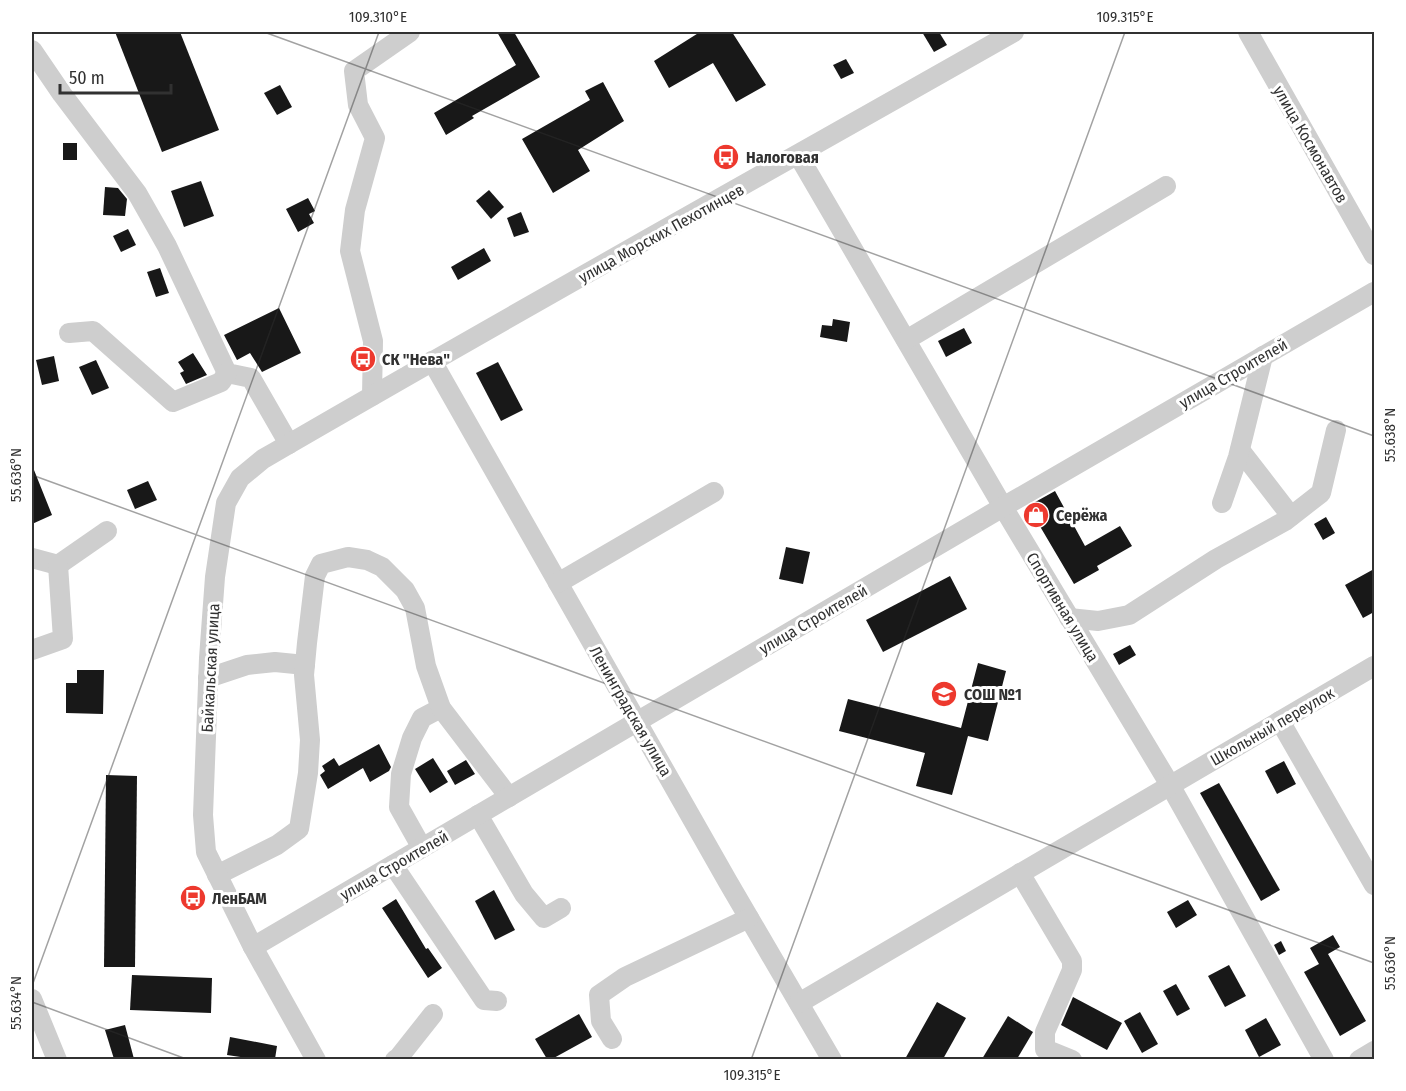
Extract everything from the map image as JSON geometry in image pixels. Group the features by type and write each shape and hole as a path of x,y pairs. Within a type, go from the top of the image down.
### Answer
{"street":[{"path":"372,396 373,342 350,250 356,210 375,138 358,105 354,71 410,32"},
{"name":"улица Морских Пехотинцев","path":"432,361 1014,32"},
{"name":"улица Космонавтов","path":"1248,32 1374,255"},
{"path":"32,50 137,194 167,246 227,373"},
{"name":"Спортивная улица","path":"798,155 1003,507 1170,785 1324,1059"},
{"path":"906,340 1166,186"},
{"name":"улица Строителей","path":"253,947 1374,292"},
{"path":"69,333 93,331 173,402 221,382 227,373"},
{"path":"1222,503 1239,450 1263,356"},
{"name":"Байкальская улица","path":"316,1059 253,947 206,852 203,815 208,678 215,577 226,503 240,478 263,459 432,361"},
{"name":"Ленинградская улица","path":"432,361 749,918 832,1059"},
{"path":"227,373 251,378 289,444"},
{"path":"1069,618 1098,621 1129,615 1216,559 1291,516 1321,493 1336,430"},
{"path":"1239,450 1291,516"},
{"path":"558,583 714,492"},
{"path":"58,565 106,531"},
{"path":"217,875 277,845 299,829 308,773 310,740 305,665 315,576 321,564 348,557 368,560 382,567 405,590 415,608 426,666 441,708 508,797"},
{"path":"32,558 58,565"},
{"path":"32,650 63,639 58,565"},
{"path":"208,678 247,665 275,662 305,665"},
{"name":"Школьный переулок","path":"799,1003 1374,666"},
{"path":"422,848 399,807 402,774 412,738 422,718 441,708"},
{"path":"1280,721 1374,885"},
{"path":"478,815 524,894 544,918 561,909"},
{"path":"393,865 484,1000 497,1001"},
{"path":"1020,873 1072,961 1072,970 1045,1032 1045,1049 1072,1059"},
{"path":"612,1040 601,1021 599,995 625,977 749,918"},
{"path":"32,999 57,1059"},
{"path":"395,1059 434,1014"},
{"path":"1359,1059 1374,1051"}],"building":[{"path":"115,32 180,32 219,130 162,152"},
{"path":"497,32 514,32 540,77 472,116 474,118 446,135 434,113 516,65"},
{"path":"700,32 732,32 766,85 736,102 713,63 669,88 654,61"},
{"path":"922,32 939,32 947,45 934,52"},
{"path":"846,59 854,73 841,79 833,65"},
{"path":"603,82 624,121 578,150 590,171 553,193 522,139 590,100 585,91"},
{"path":"280,85 292,107 277,115 264,93"},
{"path":"63,143 77,143 77,160 63,160"},
{"path":"201,181 214,216 184,227 171,191"},
{"path":"105,187 118,188 127,199 125,216 103,215"},
{"path":"489,190 504,207 491,219 476,201"},
{"path":"308,198 315,211 309,214 314,223 298,232 286,209"},
{"path":"521,212 529,232 514,237 507,218"},
{"path":"128,229 136,245 121,252 113,236"},
{"path":"484,248 491,261 458,280 451,267"},
{"path":"160,268 169,293 156,297 147,272"},
{"path":"279,308 301,353 262,372 250,353 237,360 224,335"},
{"path":"833,319 850,322 847,342 820,337 822,325 832,326"},
{"path":"964,328 972,343 946,357 938,341"},
{"path":"193,353 207,375 186,384 180,373 184,371 178,362"},
{"path":"54,356 59,381 42,385 36,360"},
{"path":"96,360 109,388 92,395 79,367"},
{"path":"498,362 523,410 501,421 476,373"},
{"path":"32,465 52,515 32,524"},
{"path":"148,481 157,500 135,509 127,490"},
{"path":"1055,491 1085,546 1120,526 1132,546 1097,566 1099,570 1074,584 1028,506"},
{"path":"1326,517 1335,533 1323,540 1314,524"},
{"path":"786,547 810,552 803,584 779,579"},
{"path":"1374,569 1374,612 1363,618 1345,585"},
{"path":"950,576 967,609 883,652 866,620"},
{"path":"1130,645 1136,655 1119,665 1113,654"},
{"path":"978,663 1006,671 988,741 968,736 952,795 916,786 925,753 839,731 848,699 961,728"},
{"path":"77,670 104,670 103,714 66,713 66,683 77,683"},
{"path":"379,744 391,767 389,771 370,782 363,768 328,789 320,775 325,771 322,766 334,758 339,766"},
{"path":"433,758 448,782 430,793 415,769"},
{"path":"466,760 475,774 455,785 447,771"},
{"path":"1284,761 1296,784 1277,794 1265,771"},
{"path":"106,775 137,776 135,967 104,967"},
{"path":"1219,783 1280,890 1261,901 1200,793"},
{"path":"494,890 515,930 495,940 475,901"},
{"path":"396,899 426,949 428,948 442,968 428,978 382,908"},
{"path":"1188,900 1197,915 1176,928 1167,912"},
{"path":"1333,935 1340,947 1328,954 1366,1021 1340,1036 1304,972 1319,964 1310,948"},
{"path":"1281,941 1286,951 1279,955 1274,945"},
{"path":"1229,965 1246,996 1225,1007 1208,976"},
{"path":"132,975 212,978 211,1013 130,1010"},
{"path":"1176,984 1190,1009 1177,1016 1163,991"},
{"path":"1073,997 1122,1023 1107,1050 1061,1025"},
{"path":"937,1002 966,1018 943,1059 905,1059"},
{"path":"1140,1012 1158,1044 1142,1053 1124,1021"},
{"path":"579,1014 592,1037 552,1059 547,1059 535,1039"},
{"path":"1008,1016 1033,1032 1017,1059 982,1059"},
{"path":"1266,1018 1281,1045 1259,1057 1245,1030"},
{"path":"125,1025 134,1059 114,1059 105,1030"},
{"path":"230,1037 277,1046 275,1059 227,1055"}],"place":[{"name":"Налоговая","path":"726,157"},
{"name":"СК \"Нева\"","path":"363,359"},
{"name":"Серёжа","path":"1036,515"},
{"name":"СОШ №1","path":"944,694"},
{"name":"ЛенБАМ","path":"193,898"}]}
